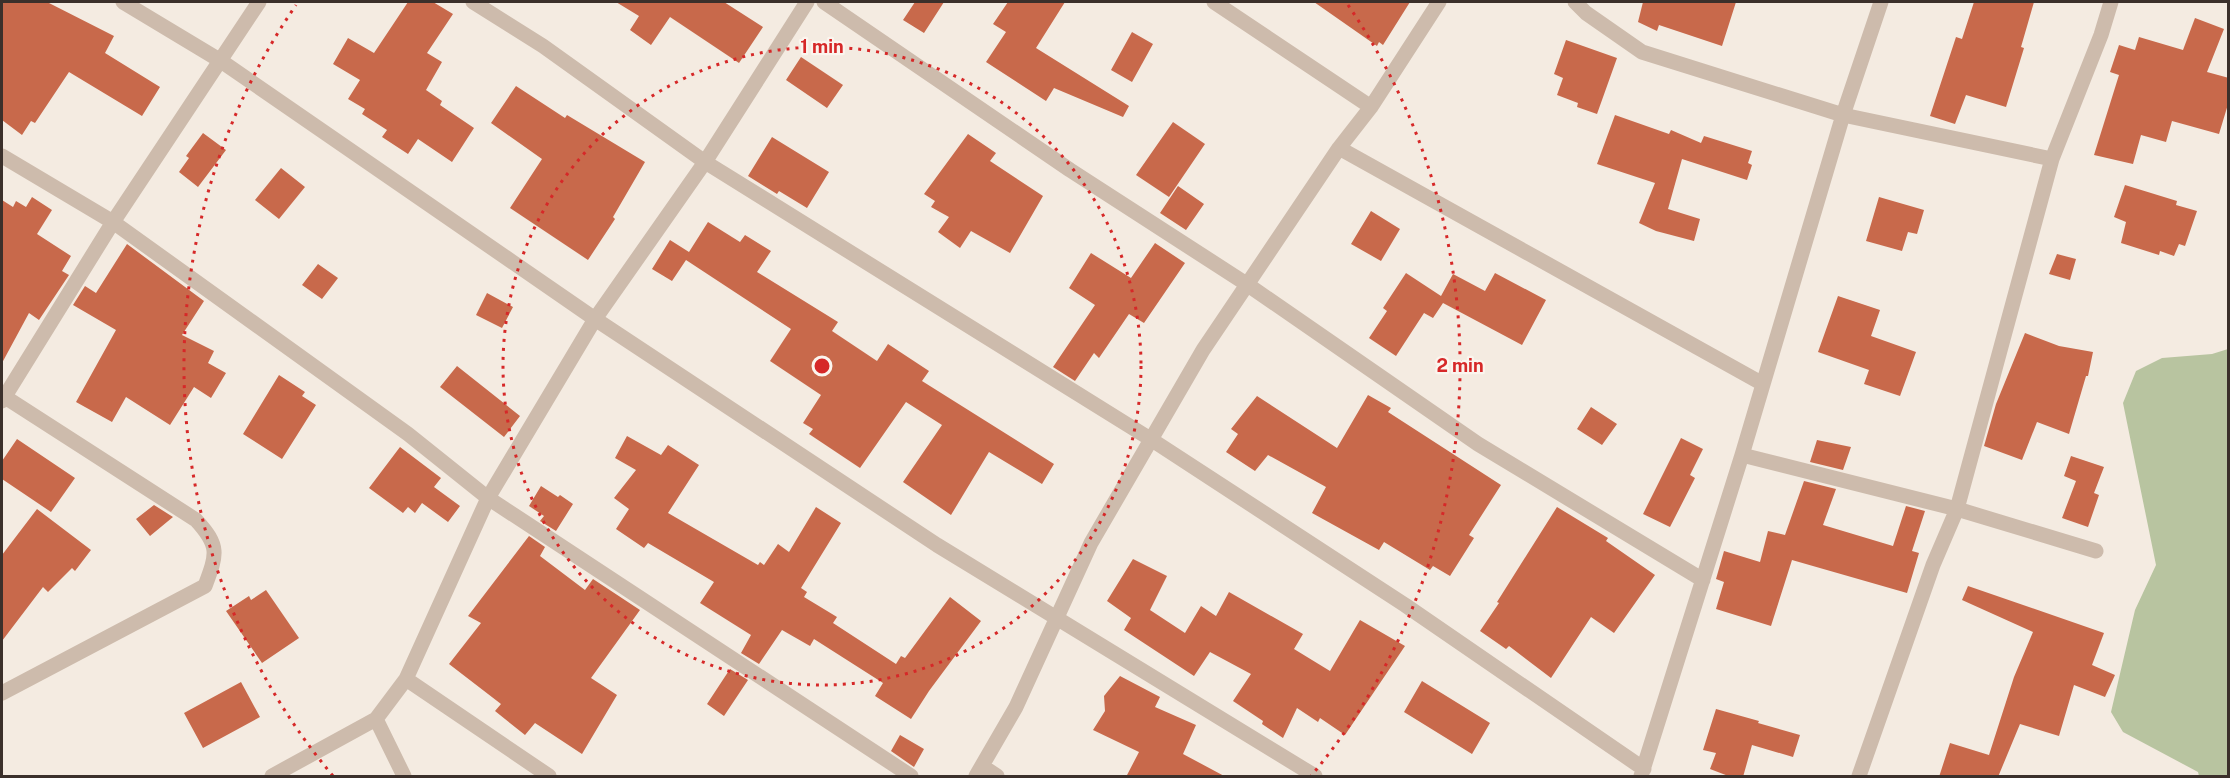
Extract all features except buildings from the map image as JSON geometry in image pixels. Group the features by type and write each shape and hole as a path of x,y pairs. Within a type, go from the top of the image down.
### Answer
{"street":[{"path":"123,2 221,61 596,319 937,545 1315,777"},
{"path":"2,693 204,586 215,559 211,536 196,520 2,398 113,222 259,2"},
{"path":"473,2 543,46 705,162 1152,440 1405,605 1642,773 1742,455 1843,115 1881,2"},
{"path":"272,777 376,719 406,679 488,498 596,319 705,162 807,2"},
{"path":"824,2 1070,170 1248,285 1478,444 1703,580"},
{"path":"1214,2 1371,107"},
{"path":"998,777 979,771 1016,707 1091,543 1203,350 1339,148 1371,107 1439,2"},
{"path":"1575,2 1586,13 1642,52 1843,115 2052,159"},
{"path":"1859,777 1933,565 1957,509 2052,159 2101,35 2111,2"},
{"path":"1339,148 1763,384"},
{"path":"2,156 113,222 408,434 488,498 911,777"},
{"path":"1742,455 1957,509 2096,551"},
{"path":"406,679 549,777"},
{"path":"376,719 404,777"}],"green space":[{"path":"2228,349 2228,776 2199,776 2198,772 2123,732 2111,712 2135,610 2156,565 2123,403 2136,371 2162,358 2212,354"}]}
